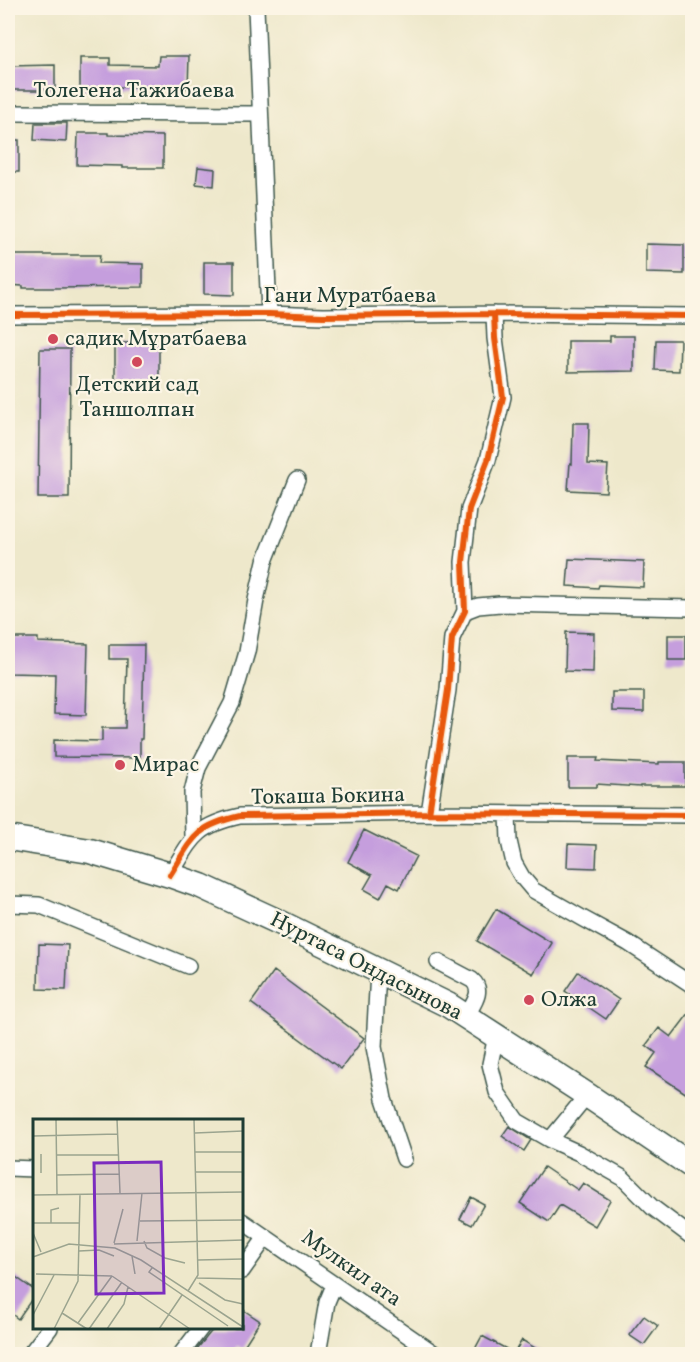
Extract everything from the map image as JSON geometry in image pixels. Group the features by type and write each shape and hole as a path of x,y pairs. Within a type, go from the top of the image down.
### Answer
{"main road":[{"name":"Нуртаса Ондасынова","path":"8,838 90,851 201,886 448,1005 693,1166"}],"street":[{"path":"256,8 268,314"},
{"name":"Толегена Тажибаева","path":"8,113 260,114"},
{"path":"429,813 448,690 452,638 465,610 463,562 469,509 488,460 503,398 494,314"},
{"name":"Гани Муратбаева","path":"8,315 693,316"},
{"path":"193,837 192,792 198,768 232,703 247,652 265,561 297,480"},
{"path":"465,610 500,604 693,608"},
{"name":"Токаша Бокина","path":"170,875 193,837 220,821 240,816 429,813 693,814"},
{"path":"508,814 509,841 514,863 533,890 628,943 693,985"},
{"path":"8,904 39,905 188,966"},
{"path":"438,962 476,983 477,995 466,1017"},
{"path":"378,971 374,1047 384,1099 404,1159"},
{"path":"496,1036 490,1064 497,1092 517,1120 623,1178 652,1207 693,1237"},
{"path":"550,1140 587,1095"},
{"path":"8,1168 33,1169"},
{"name":"Мулкил ата","path":"243,1222 435,1354"},
{"path":"243,1270 266,1237"},
{"path":"318,1354 327,1302 334,1285"},
{"path":"30,1354 49,1329"},
{"path":"181,1354 200,1329"}],"building":[{"path":"159,56 189,56 188,88 110,87 110,91 80,90 80,58 110,58 110,65 158,66"},
{"path":"55,65 55,90 8,90 8,66"},
{"path":"35,123 67,123 66,142 34,140"},
{"path":"78,133 163,136 163,168 77,165"},
{"path":"8,140 19,140 19,172 8,172"},
{"path":"198,167 215,169 214,186 196,184"},
{"path":"646,244 684,245 684,274 646,273"},
{"path":"8,255 100,255 99,263 143,264 143,287 23,288 23,286 8,285"},
{"path":"204,262 234,262 234,295 204,294"},
{"path":"610,336 634,336 634,371 568,372 568,341 610,341"},
{"path":"656,340 680,340 679,371 655,370"},
{"name":"Детский сад Таншолпан","path":"115,343 159,343 159,382 115,382"},
{"path":"40,349 70,349 69,498 38,498"},
{"path":"573,423 589,423 588,464 608,465 606,492 568,490 570,463 572,464"},
{"path":"569,559 644,562 643,587 567,586"},
{"path":"566,632 594,633 593,672 565,671"},
{"path":"668,635 686,635 686,660 668,660"},
{"path":"8,638 38,638 38,642 88,644 86,715 54,714 55,674 8,673"},
{"path":"109,645 144,645 140,758 54,757 54,740 102,741 102,728 125,728 127,659 109,659"},
{"path":"612,692 644,692 644,712 612,711"},
{"path":"568,758 598,758 597,761 659,764 659,762 685,762 685,786 640,787 597,784 597,787 568,787"},
{"path":"364,830 416,856 399,889 388,883 380,898 364,889 372,875 348,862"},
{"path":"568,844 597,845 596,868 567,867"},
{"path":"496,909 552,943 533,974 477,941"},
{"path":"39,944 68,945 66,990 38,989"},
{"path":"274,971 364,1038 341,1069 251,1003"},
{"path":"578,972 619,1000 606,1019 565,991"},
{"path":"693,1008 693,1098 646,1067 656,1053 646,1045 659,1028 671,1037"},
{"path":"509,1126 531,1140 524,1151 502,1136"},
{"path":"544,1167 578,1190 583,1183 610,1200 595,1226 560,1205 549,1222 520,1203"},
{"path":"471,1197 484,1204 472,1225 460,1219"},
{"path":"13,1275 33,1289 33,1297 18,1319 8,1311 8,1283"},
{"path":"243,1310 260,1321 242,1349 237,1346 231,1354 193,1354 213,1329 243,1329"},
{"path":"644,1316 658,1326 644,1345 629,1335"},
{"path":"482,1336 514,1353 522,1340 545,1354 481,1354 474,1351"}],"cycle path":[{"path":"429,813 448,690 452,638 465,611 463,562 469,509 488,460 503,397 494,314"},
{"path":"8,315 692,316"},
{"path":"170,875 190,843 204,829 240,816 429,813 692,815"}],"place":[{"name":"садик Мұратбаева","path":"53,339"},
{"name":"Детский сад Таншолпан","path":"137,362"},
{"name":"Мирас","path":"120,765"},
{"name":"Олжа","path":"529,1000"}]}
